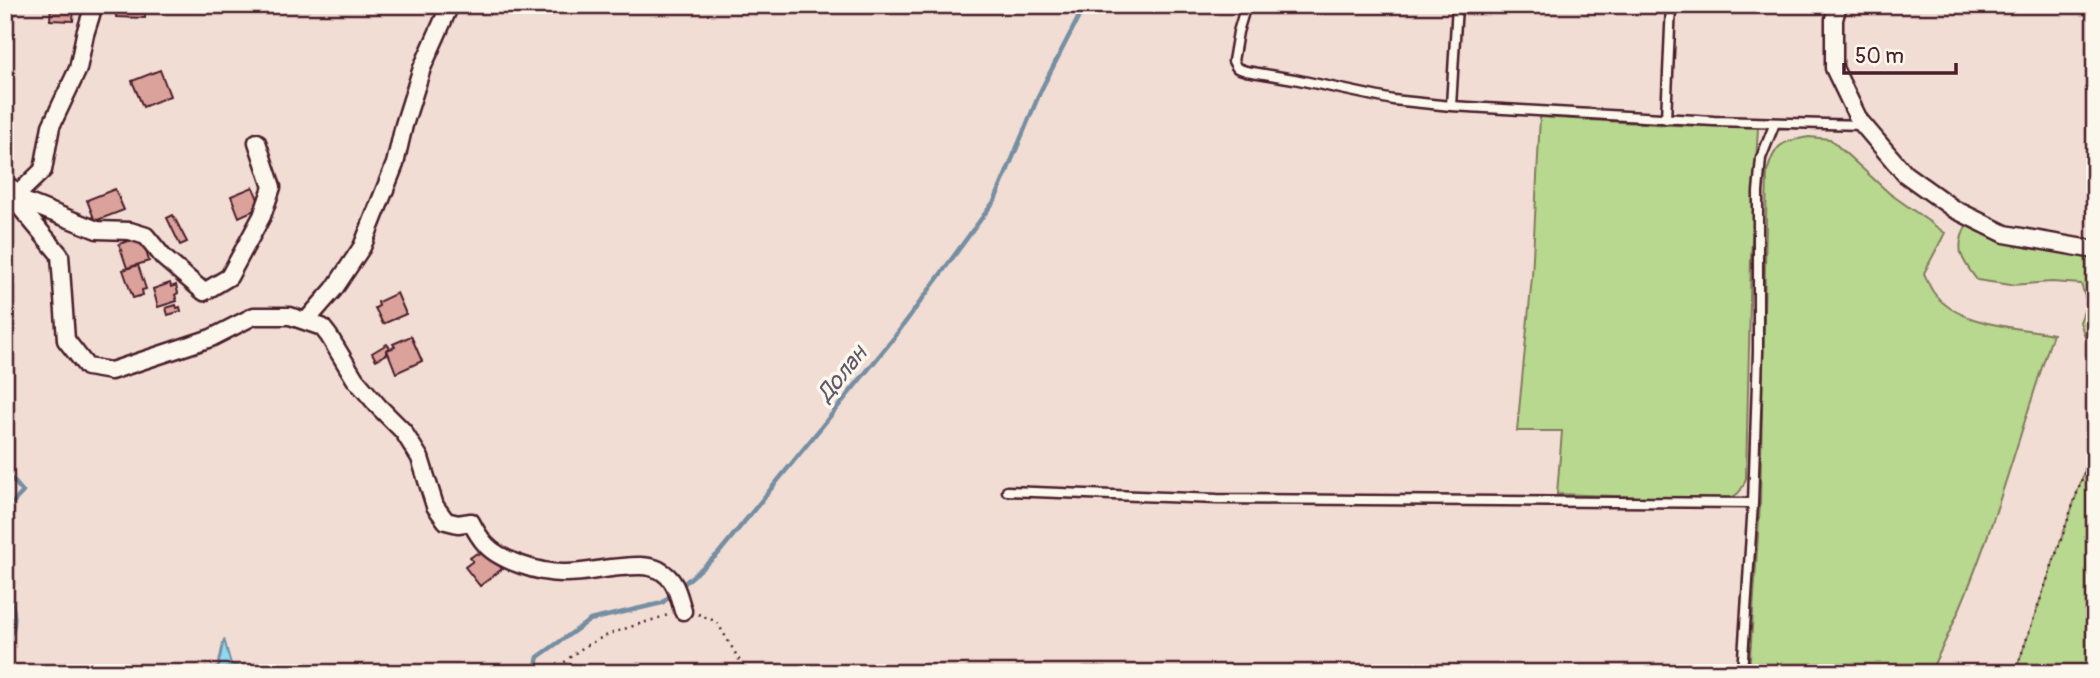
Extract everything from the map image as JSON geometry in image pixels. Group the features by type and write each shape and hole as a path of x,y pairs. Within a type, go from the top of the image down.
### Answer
{"street":[{"path":"15,192 43,170 51,126 78,69 92,5"},
{"path":"306,321 334,289 362,247 395,164 422,68 450,5"},
{"path":"1838,5 1834,19 1834,68 1859,120 1905,174 1954,209 2005,234 2095,250"},
{"path":"15,192 97,230 130,231 146,236 164,258 204,292 229,277 262,216 272,187 257,142"},
{"path":"15,192 20,207 60,255 66,341 87,367 111,372 211,338 254,316 281,315 322,327 355,379 403,431 420,458 435,506 446,521 458,524 471,522 488,547 528,567 544,571 578,573 630,566 658,569 677,587 683,611"}],"lane":[{"path":"1246,5 1233,61 1237,68 1393,100 1666,119 1863,125"},
{"path":"1451,106 1457,5"},
{"path":"1666,119 1671,5"},
{"path":"1742,673 1753,503 1758,352 1758,192 1761,158 1775,123"},
{"path":"1007,491 1217,499 1753,503"}],"path":[{"path":"2015,673 2095,441"},
{"path":"555,673 566,659 588,643 683,611 717,622 747,673"}],"green space":[{"path":"1540,117 1758,127 1751,259 1746,478 1741,490 1733,497 1725,500 1557,494 1562,431 1517,431 1532,277"},
{"path":"1809,137 1830,139 1889,193 1945,233 1924,273 1933,291 1944,304 1972,319 2053,334 1985,544 1931,673 1749,673 1760,504 1767,172 1773,155 1780,146"},
{"path":"1967,224 1991,234 2095,257 2095,346 2085,337 2080,322 2087,303 2081,284 2052,282 2011,285 1977,280 1961,254 1961,240"},
{"path":"2095,441 2095,673 2015,673"}],"water":[{"path":"224,639 231,664 247,669 271,662 258,673 209,673 218,667"}],"building":[{"path":"117,5 146,5 145,18 116,17"},
{"path":"51,7 74,8 73,21 50,20"},
{"path":"160,70 170,96 143,107 132,81"},
{"path":"253,187 261,207 239,217 231,196"},
{"path":"115,189 124,210 95,221 87,200"},
{"path":"173,215 187,242 180,245 167,218"},
{"path":"142,237 149,261 127,268 119,244"},
{"path":"138,265 146,289 142,290 143,295 133,298 123,270"},
{"path":"170,283 171,287 176,285 177,301 158,307 153,289"},
{"path":"397,293 406,314 383,324 375,308 379,306 378,302"},
{"path":"176,305 181,311 168,315 166,308"},
{"path":"411,336 422,361 396,373 387,350 395,347 393,344"},
{"path":"387,344 390,348 386,350 387,354 376,360 372,353"},
{"path":"487,549 502,569 480,586 465,567 473,561 470,558"}],"waterway":[{"name":"Долан","path":"534,673 538,657 590,620 662,603 718,554 893,339 995,200 1041,90 1085,5"},
{"path":"5,476 13,480 23,492 5,511"},
{"path":"5,584 14,614 13,628 5,641"}]}
